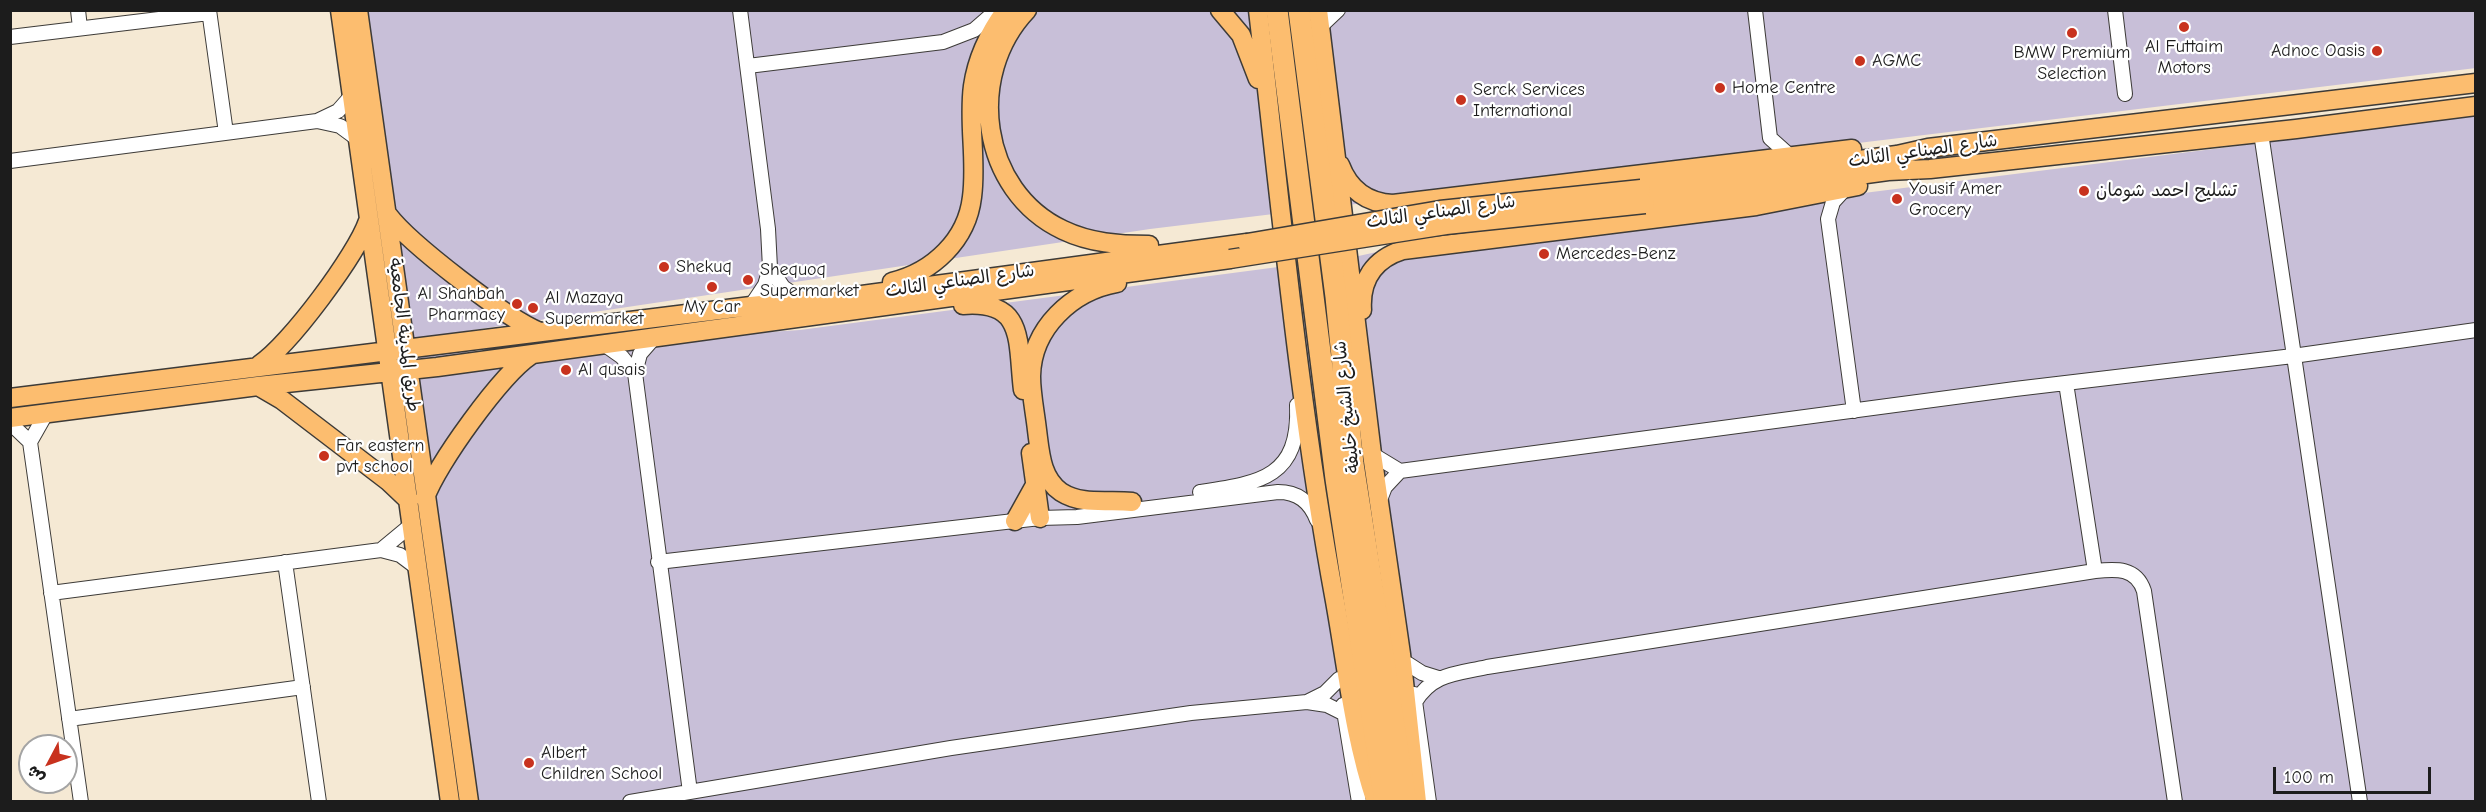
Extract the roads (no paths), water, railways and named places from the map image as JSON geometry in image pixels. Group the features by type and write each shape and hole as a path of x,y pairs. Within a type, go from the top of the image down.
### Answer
{"highway":[{"name":"شارع الشيخ خليفة","path":"1277,10 1335,467 1385,801"},
{"name":"شارع الشيخ خليفة","path":"1299,10 1336,297 1353,464 1406,801"}],"main road":[{"name":"طريق المدينة الجامعية","path":"340,10 383,330 373,360 384,378 416,499 470,800"},
{"name":"طريق المدينة الجامعية","path":"358,10 406,348 418,369 411,389 416,499 410,526 450,801"},
{"path":"862,295 876,285 905,278 928,267 950,247 964,225 972,197 973,84 983,49 1006,10"},
{"path":"1027,10 1008,35 999,52 988,97 991,138 998,159 1019,195 1046,220 1135,263"},
{"path":"1220,10 1235,27 1246,45 1270,111"},
{"path":"1258,10 1299,371 1322,530 1354,712 1376,801"},
{"path":"1319,19 1332,139 1417,801"},
{"name":"شارع الصناعي الثالث","path":"10,398 802,300 1135,263 1230,258 1643,196 1928,148 2475,82"},
{"name":"شارع الصناعي الثالث","path":"384,378 418,369 917,301 1440,210 1643,196 1888,171 1930,169 2260,133 2475,106"},
{"path":"1332,139 1340,167 1349,184 1364,197 1383,204 1790,155 1891,146 1928,148"},
{"path":"1361,359 1364,346 1362,291 1370,272 1393,253 1800,198 1905,178 1930,169"},
{"path":"388,215 408,237 514,319 540,332"},
{"path":"258,366 278,350 302,322 356,248 369,219"},
{"path":"1132,502 1086,502 1070,496 1053,484 1043,466 1041,456 1031,374 1044,334 1063,308 1135,263"},
{"path":"917,301 939,306 991,305 999,308 1011,320 1016,336 1035,485 1047,517"},
{"path":"383,330 393,333 404,326"},
{"path":"418,369 425,346"},
{"path":"258,386 289,405 388,481 416,499 513,369 532,354"},
{"path":"10,418 258,386 384,378 411,389"},
{"path":"1015,521 1035,485"}],"street":[{"path":"78,10 80,28"},
{"path":"740,10 768,229 770,268 765,285 751,306"},
{"path":"748,66 943,42 974,30 997,10"},
{"path":"1319,19 1338,10"},
{"path":"1755,10 1770,138 1790,155"},
{"path":"2115,10 2126,94"},
{"path":"10,37 209,12 226,133"},
{"path":"10,161 317,121 338,111 353,94"},
{"path":"317,121 340,126 359,140"},
{"path":"2260,133 2360,801"},
{"path":"1753,159 1770,138"},
{"path":"1845,189 1833,202 1828,219 1854,411"},
{"path":"1800,198 1816,206 1828,219"},
{"path":"770,268 783,287 802,300"},
{"path":"1379,501 1384,487 1400,471 2066,383 2293,356 2475,330"},
{"path":"654,338 640,354 635,373 690,792"},
{"path":"605,345 622,357 635,373"},
{"path":"1047,517 1064,512 1250,484 1275,472 1295,439 1299,371"},
{"path":"2066,383 2095,571"},
{"path":"47,412 30,442 81,801"},
{"path":"10,423 30,442"},
{"path":"1372,454 1400,471"},
{"path":"658,562 1285,492 1297,495 1308,503 1322,530"},
{"path":"381,549 410,526"},
{"path":"51,593 381,549 400,555 416,567"},
{"path":"285,562 319,801"},
{"path":"1415,702 1425,688 1438,678 1487,667 2095,571 2122,570 2130,572 2141,583 2144,591 2175,801"},
{"path":"1336,610 1335,637 1339,679 1359,801"},
{"path":"1396,627 1404,639 1429,801"},
{"path":"1408,664 1422,673 1438,678"},
{"path":"1308,702 1325,693 1339,679"},
{"path":"69,718 303,687"},
{"path":"630,801 837,766 1156,718 1308,702 1327,705 1345,714"}],"place":[{"name":"Al Futtaim Motors","path":"2184,27"},
{"name":"BMW Premium Selection","path":"2072,33"},
{"name":"Adnoc Oasis","path":"2377,51"},
{"name":"AGMC","path":"1860,61"},
{"name":"Home Centre","path":"1720,88"},
{"name":"Serck Services International","path":"1461,100"},
{"name":"تشليح احمد شومان","path":"2084,191"},
{"name":"Yousif Amer Grocery","path":"1897,199"},
{"name":"Mercedes-Benz","path":"1544,254"},
{"name":"Shekuq","path":"664,267"},
{"name":"Shequoq Supermarket","path":"748,280"},
{"name":"My Car","path":"712,287"},
{"name":"Al Shahbah Pharmacy","path":"517,304"},
{"name":"Al Mazaya Supermarket","path":"533,308"},
{"name":"Al qusais","path":"566,370"},
{"name":"Far eastern pvt school","path":"324,456"},
{"name":"Albert Children School","path":"529,763"}]}
